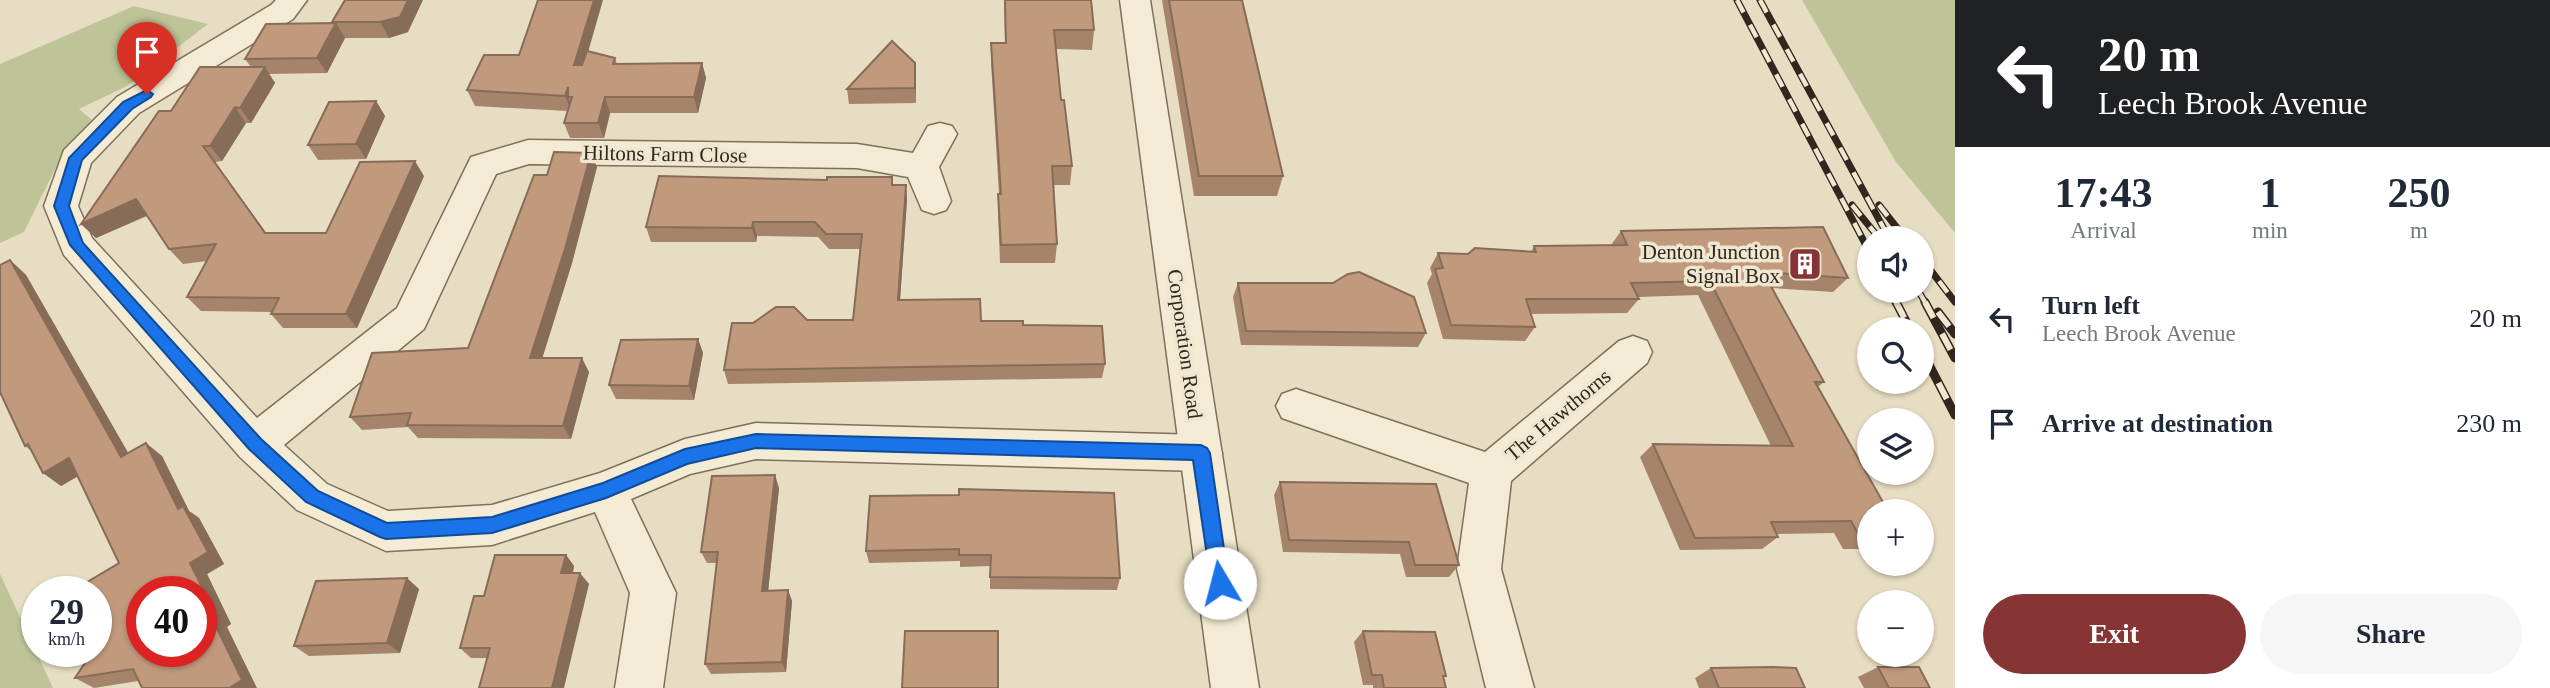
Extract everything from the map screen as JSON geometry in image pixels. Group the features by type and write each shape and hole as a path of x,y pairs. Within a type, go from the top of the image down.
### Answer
{"street":[{"path":"292,0 282,12 128,105 76,158 61,206 77,245 255,444 312,497 386,531 492,525 606,490 685,457 756,441 1201,453"},
{"name":"Corporation Road","path":"1135,0 1236,688"},
{"path":"934,201 922,167 940,134"},
{"name":"Hiltons Farm Close","path":"255,444 411,318 483,166 528,152 542,152 857,156 922,167"},
{"name":"The Hawthorns","path":"1510,688 1479,569 1491,472 1633,352"},
{"path":"1296,406 1491,472"},
{"path":"606,490 653,593 639,688"}],"green space":[{"path":"1802,0 1955,0 1955,233 1896,162"},
{"path":"134,6 208,24 127,86 79,109 92,120 61,157 24,232 0,243 0,64"},
{"path":"0,574 21,619 21,667 43,667 53,688 0,688"}],"building":[{"path":"345,0 408,0 400,17 380,22 332,22"},
{"path":"538,0 594,0 574,65 582,65 587,51 615,58 613,64 702,63 694,97 605,97 598,123 564,123 572,97 568,97 568,87 565,96 467,90 484,55 519,55"},
{"path":"1005,0 1091,0 1094,30 1054,30 1061,100 1064,100 1072,166 1052,166 1057,244 1001,245 998,194 1001,194 991,43 1006,43"},
{"path":"1169,0 1242,0 1283,176 1199,176"},
{"path":"336,23 317,58 245,59 266,24"},
{"path":"892,41 915,63 915,88 847,89"},
{"path":"200,67 265,67 240,108 235,107 210,146 203,146 265,233 326,233 360,162 415,161 346,314 271,314 279,298 187,297 216,244 169,249 136,199 81,224 159,111 171,111"},
{"path":"376,101 356,144 308,145 329,102"},
{"path":"554,152 591,153 565,249 530,358 582,358 563,426 407,425 411,413 350,417 372,353 468,348 534,175 547,175"},
{"path":"659,176 827,180 827,177 892,177 892,185 906,185 898,300 980,299 981,321 1023,321 1023,325 1102,326 1105,364 724,370 732,323 753,323 776,307 794,307 807,320 853,320 862,234 826,234 815,222 753,222 752,228 646,227"},
{"path":"1823,227 1848,278 1763,272 1824,382 1815,382 1857,456 1857,485 1873,485 1881,499 1857,499 1857,532 1851,521 1771,522 1778,537 1695,538 1653,444 1793,446 1710,281 1631,283 1639,299 1526,299 1535,327 1451,325 1435,269 1443,268 1438,253 1468,254 1475,248 1536,252 1534,246 1627,245 1621,231"},
{"path":"10,260 121,457 146,443 178,509 183,506 208,552 190,563 196,576 126,576 126,667 217,667 217,628 242,680 229,688 142,688 133,669 75,678 82,667 112,667 112,576 97,576 119,563 69,458 43,473 28,444 25,446 0,392 0,265"},
{"path":"1359,272 1414,297 1426,333 1246,331 1238,283 1333,283 1348,274"},
{"path":"698,339 689,386 609,385 621,340"},
{"path":"775,475 762,591 788,590 782,662 705,664 718,552 701,552 712,476"},
{"path":"1280,482 1436,484 1459,565 1415,565 1409,542 1289,540"},
{"path":"959,489 1114,493 1120,578 990,577 991,555 959,555 959,549 866,551 870,496 959,495"},
{"path":"495,555 566,555 561,573 580,573 552,688 479,688 490,648 460,648 474,596 484,596"},
{"path":"407,578 387,643 294,646 316,581"},
{"path":"905,631 998,631 998,688 902,688"},
{"path":"1363,631 1435,632 1446,676 1443,676 1446,688 1384,688 1382,675 1372,675"},
{"path":"1878,667 1919,667 1930,688 1889,688"},
{"path":"1711,668 1796,668 1805,688 1719,688"}],"railway":[{"path":"1737,0 1857,228"},
{"path":"1760,0 1882,226"},
{"path":"1852,205 1869,226"},
{"path":"1879,205 1896,226"},
{"path":"1934,275 1955,302"},
{"path":"1897,303 1904,317"},
{"path":"1926,303 1955,358"},
{"path":"1938,312 1955,334"},
{"path":"1934,374 1955,415"}],"place":[{"name":"Denton Junction Signal Box","path":"1805,264"}],"route":[{"path":"147,94 128,105 76,158 61,206 77,245 255,444 312,497 386,531 492,525 606,490 685,457 756,441 1201,453 1220,583"}]}
